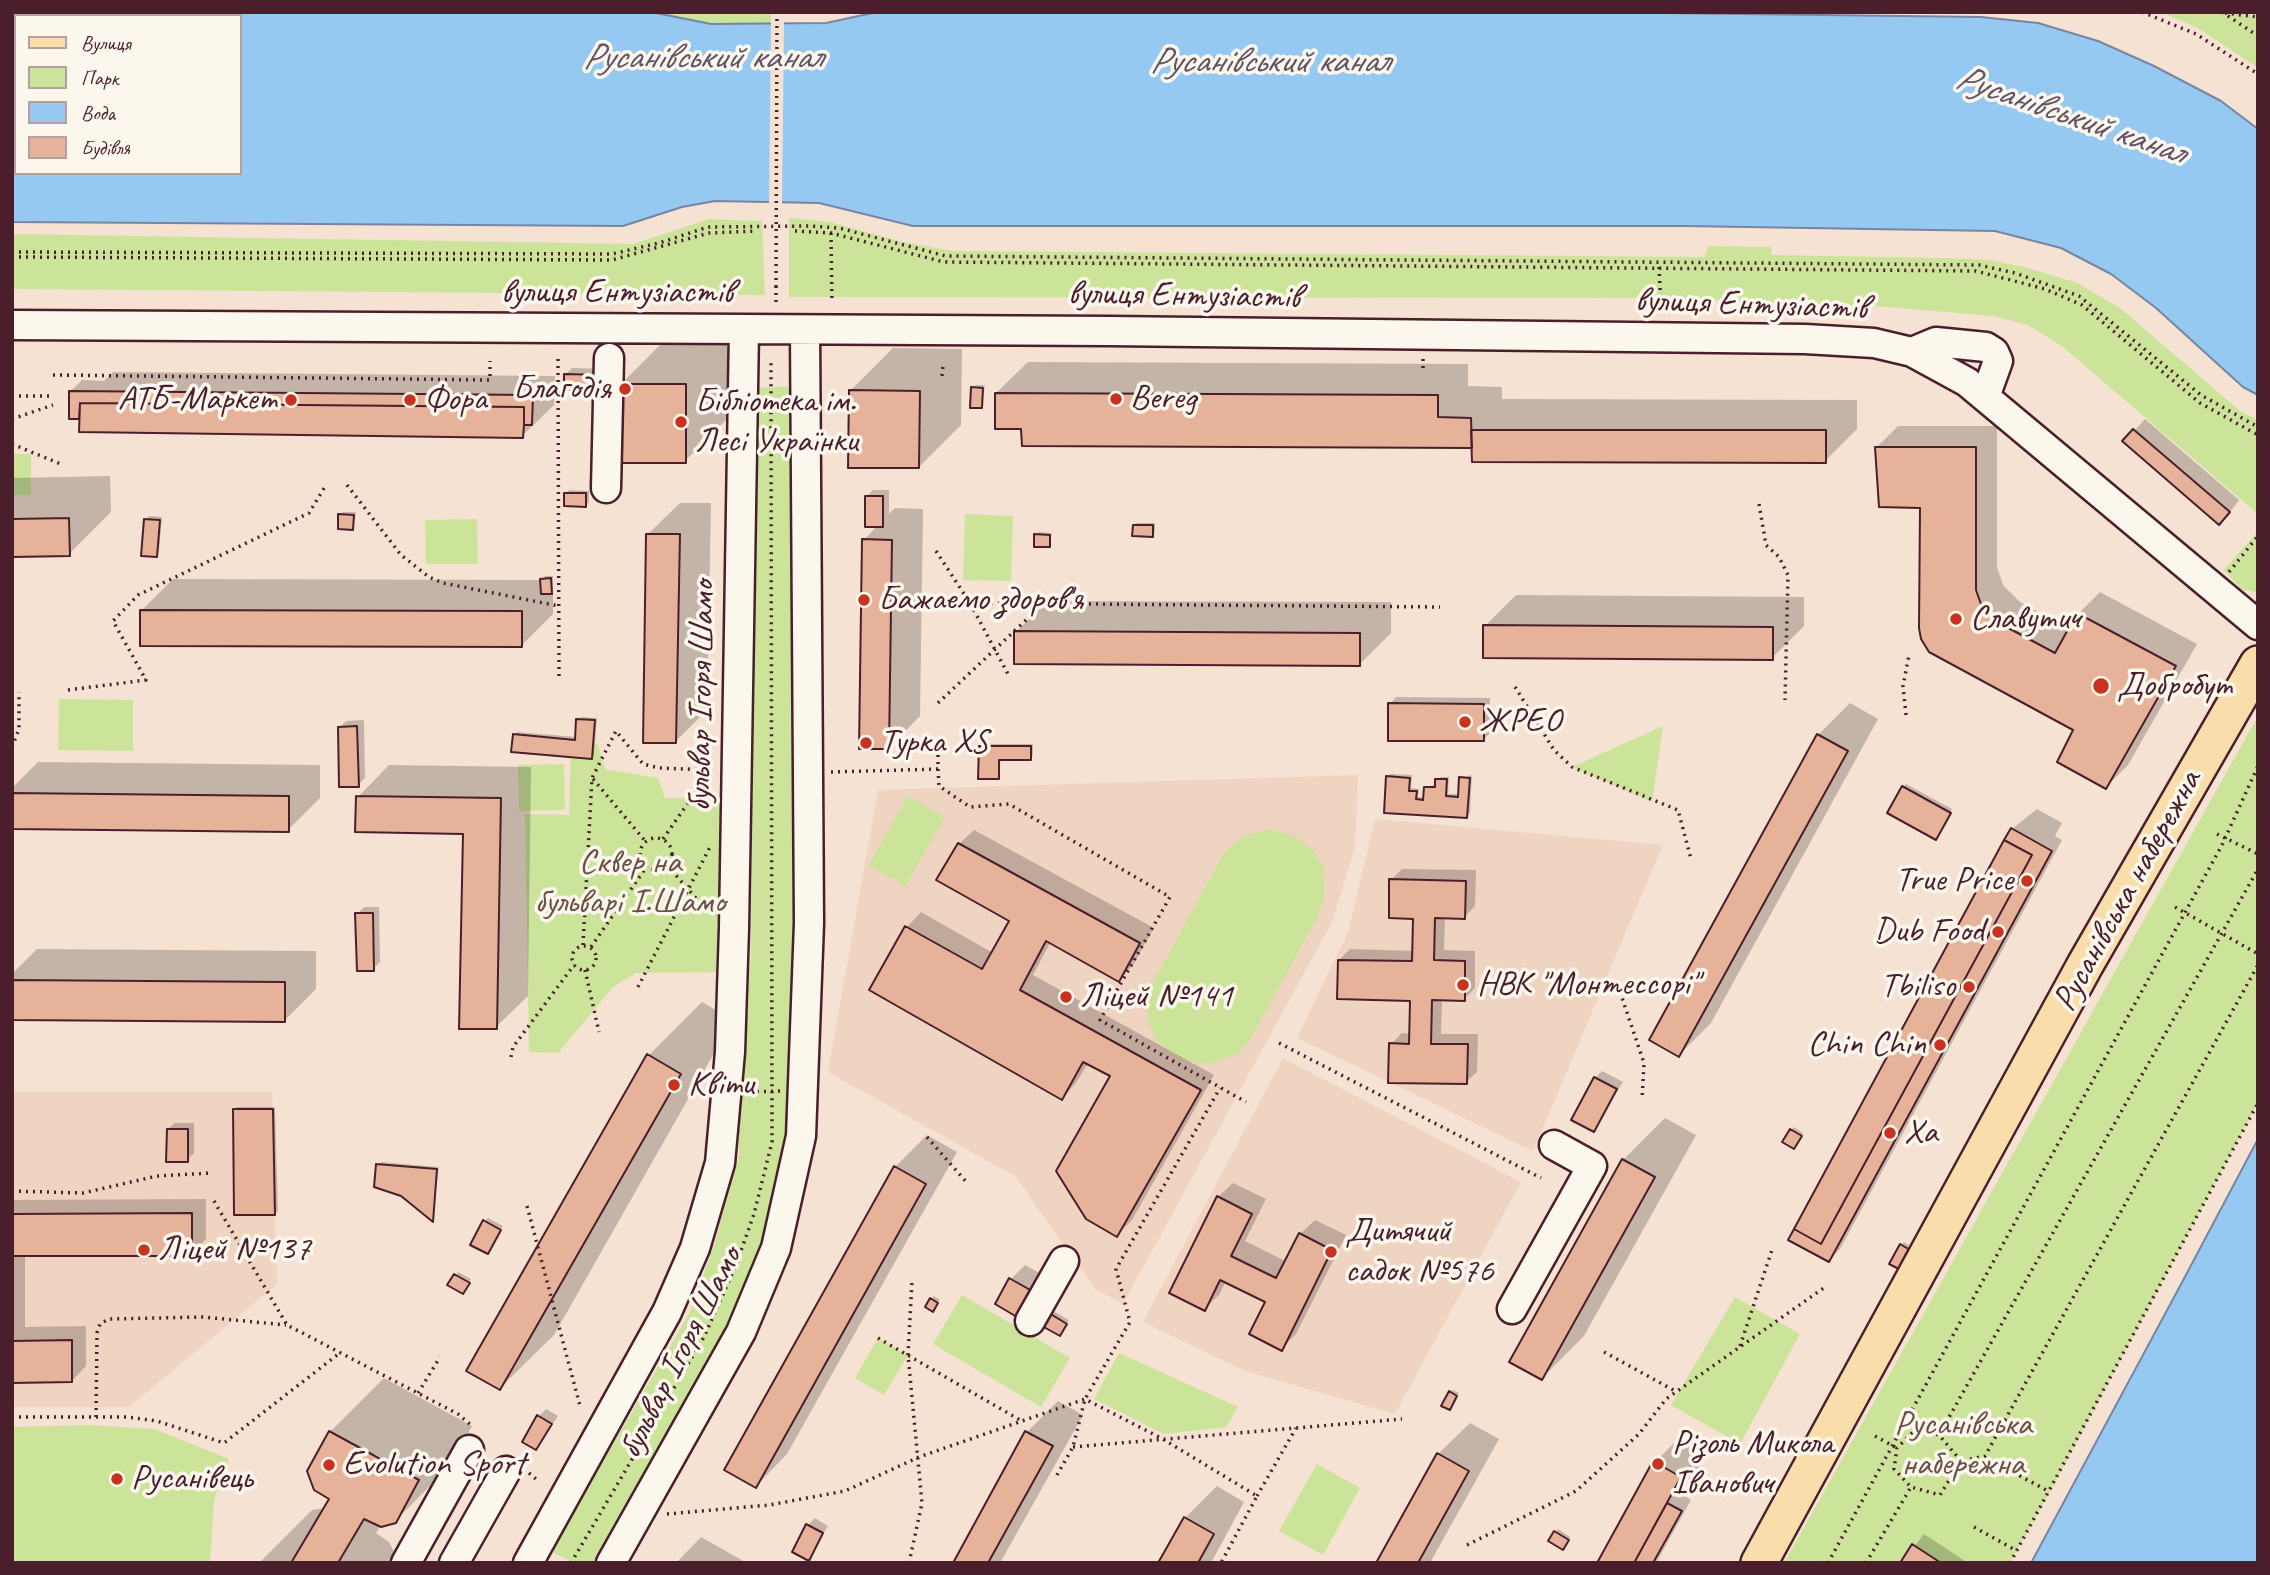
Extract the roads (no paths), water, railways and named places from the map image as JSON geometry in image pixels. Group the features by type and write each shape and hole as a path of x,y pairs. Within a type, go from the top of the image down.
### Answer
{"main road":[{"name":"Русанівська набережна","path":"1759,1563 2085,965 2258,664"}],"street":[{"name":"вулиця Ентузіастів","path":"12,325 805,330 1805,340 1874,343 1912,352 1967,382 2258,625"},
{"name":"бульвар Ігоря Шамо","path":"528,1563 635,1372 695,1248 720,1163 734,915 744,330"},
{"name":"бульвар Ігоря Шамо","path":"611,1563 741,1332 771,1260 801,1136 809,923 805,330"},
{"path":"1912,352 1936,342 1986,347 1994,352 1998,361 1985,397"},
{"path":"606,488 609,358"},
{"path":"1512,1309 1592,1166 1555,1145"},
{"path":"1030,1321 1064,1261"},
{"path":"406,1563 473,1440"},
{"path":"454,1563 516,1471"}],"water":[{"name":"Русанівський канал","path":"12,12 651,12 711,24 826,23 877,12 1583,12 1981,17 2038,23 2098,41 2154,66 2221,101 2258,129 2258,395 2243,387 2156,308 2111,274 2061,248 1995,231 1684,226 913,226 819,203 715,201 682,207 623,226 12,222"},
{"path":"2258,1139 2258,1563 2031,1563 2179,1288"}],"place":[{"name":"Благодія","path":"625,389"},
{"name":"Bereg","path":"1116,399"},
{"name":"АТБ-Маркет","path":"291,400"},
{"name":"Фора","path":"410,400"},
{"name":"Бібліотека ім. Лесі Українки","path":"681,422"},
{"name":"Бажаемо здоров'я","path":"864,600"},
{"name":"Славутич","path":"1956,619"},
{"name":"Добробут","path":"2101,686"},
{"name":"ЖРЕО","path":"1465,722"},
{"name":"Турка XS","path":"866,743"},
{"name":"True Price","path":"2027,881"},
{"name":"Dub Food","path":"1998,932"},
{"name":"НВК \"Монтессорі\"","path":"1463,985"},
{"name":"Tbiliso","path":"1969,987"},
{"name":"Ліцей №141","path":"1066,997"},
{"name":"Chin Chin","path":"1940,1045"},
{"name":"Квіти","path":"674,1085"},
{"name":"Ха","path":"1890,1133"},
{"name":"Ліцей №137","path":"144,1250"},
{"name":"Дитячий садок №576","path":"1331,1252"},
{"name":"Різоль Микола Іванович","path":"1658,1464"},
{"name":"Evolution Sport","path":"329,1465"},
{"name":"Русанівець","path":"117,1479"}],"park label":[{"name":"Сквер на бульварі І.Шамо","path":"630,883"}]}
